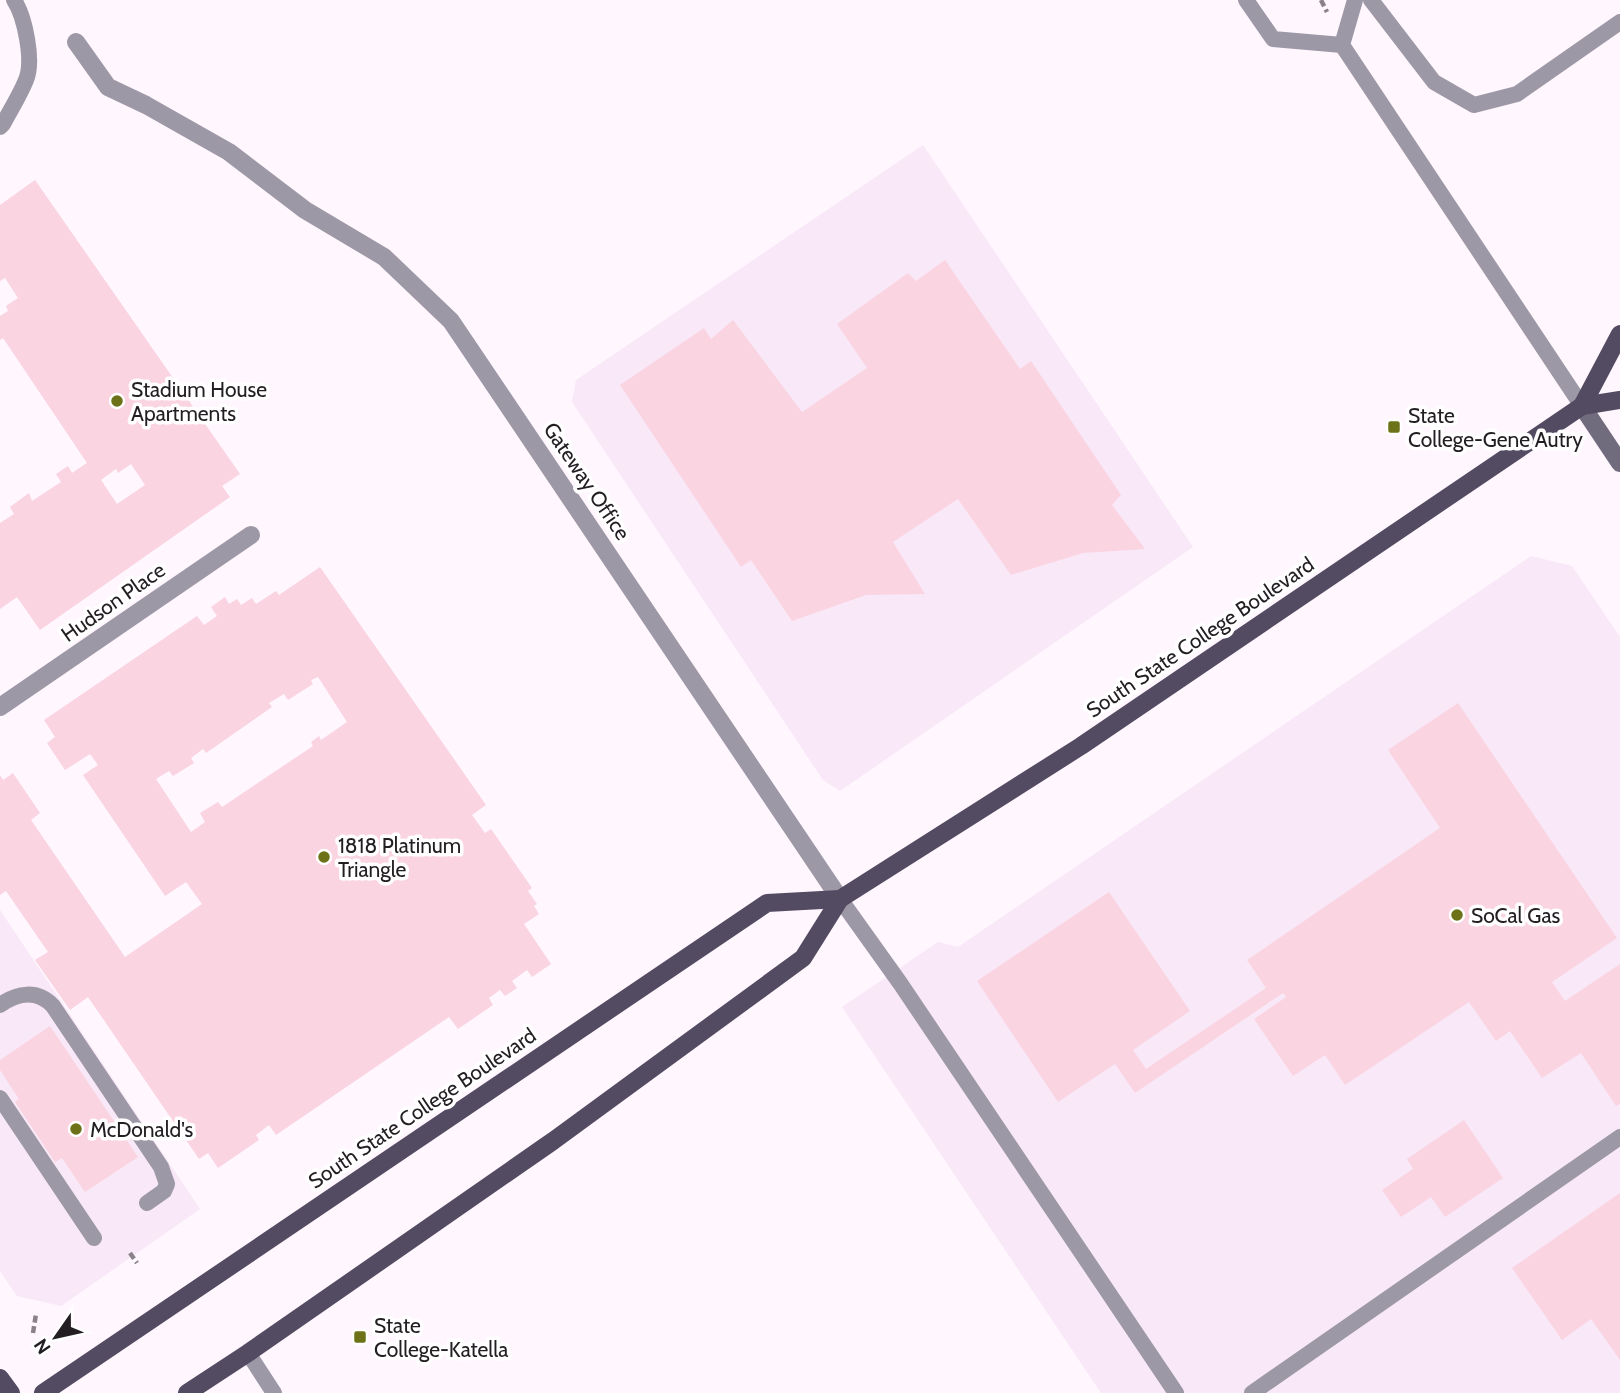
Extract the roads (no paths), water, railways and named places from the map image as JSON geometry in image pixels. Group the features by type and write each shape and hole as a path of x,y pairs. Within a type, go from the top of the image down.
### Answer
{"main road":[{"name":"South State College Boulevard","path":"1581,406 1620,334"},
{"name":"South State College Boulevard","path":"187,1393 553,1141 803,958 840,899 1081,746 1581,406 1620,400"},
{"name":"South State College Boulevard","path":"43,1393 767,903 840,899"},
{"path":"0,1378 10,1393"}],"street":[{"name":"Gateway Office","path":"76,42 108,87 146,104 229,152 305,210 384,257 451,321 840,899"},
{"path":"1581,406 1620,463"},
{"name":"Hudson Place","path":"0,708 251,535"}],"lane":[{"path":"0,127 28,77 29,48 19,8 14,0"},
{"path":"1246,0 1273,39 1342,45"},
{"path":"1355,0 1342,45 1581,406"},
{"path":"1371,0 1434,82 1474,105 1517,94 1620,22"},
{"path":"840,899 1176,1393"},
{"path":"0,1005 20,995 41,997 52,1006 161,1167 167,1184 164,1191 147,1203"},
{"path":"0,1098 94,1238"},
{"path":"1252,1393 1620,1137"},
{"path":"248,1353 274,1393"}],"place":[{"name":"Stadium House Apartments","path":"117,401"},
{"name":"State College-Gene Autry","path":"1394,427"},
{"name":"1818 Platinum Triangle","path":"324,857"},
{"name":"SoCal Gas","path":"1457,915"},
{"name":"McDonald's","path":"76,1129"},
{"name":"State College-Katella","path":"360,1337"}]}
